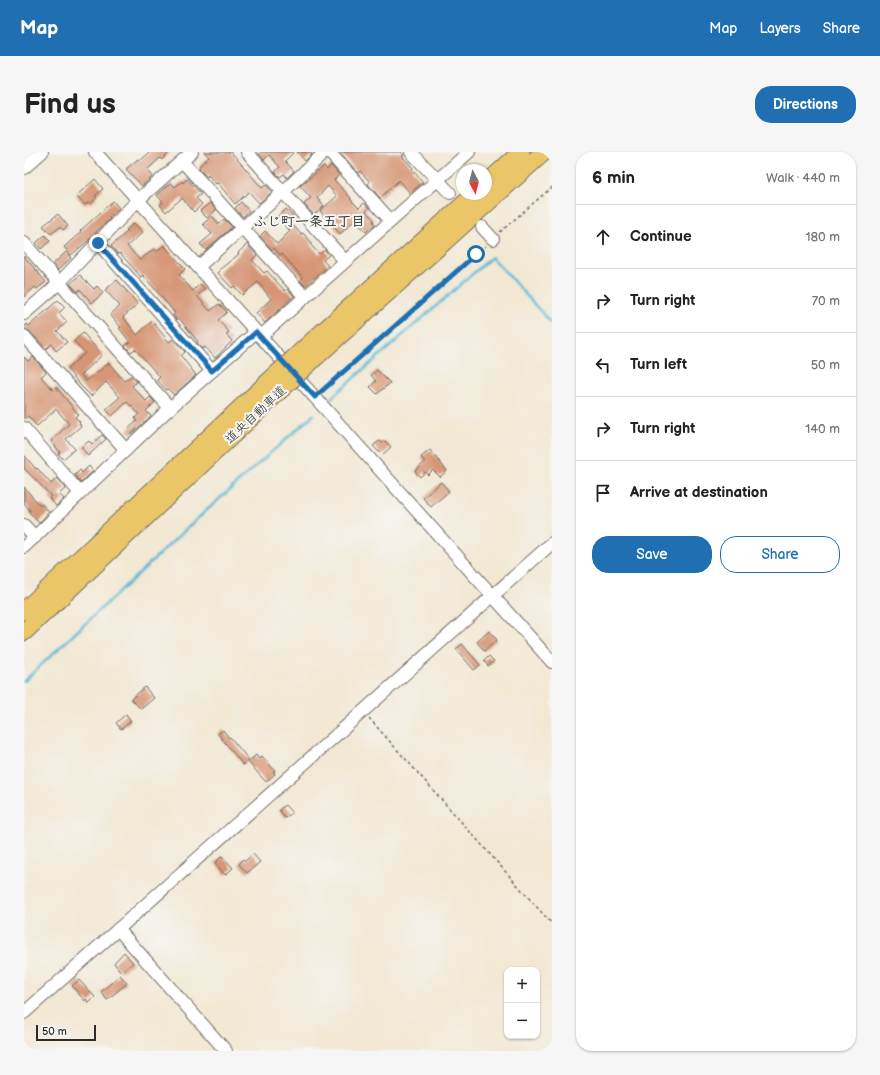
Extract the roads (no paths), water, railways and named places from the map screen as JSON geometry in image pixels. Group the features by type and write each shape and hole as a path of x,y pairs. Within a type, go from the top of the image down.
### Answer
{"highway":[{"path":"492,179 521,152"},
{"name":"道央自動車道","path":"24,611 312,351 544,152"},
{"name":"道央自動車道","path":"312,351 469,200"},
{"name":"道央自動車道","path":"24,632 269,390"}],"street":[{"path":"24,168 42,152"},
{"path":"95,152 552,662"},
{"path":"24,314 59,283 138,200 192,152"},
{"path":"247,152 345,261"},
{"path":"198,267 283,192 325,152"},
{"path":"328,152 391,221"},
{"path":"411,152 450,194"},
{"path":"24,547 170,408 212,371 305,297 469,152"},
{"path":"182,161 305,297"},
{"path":"482,227 493,239"},
{"path":"24,243 170,408"},
{"path":"98,243 212,371"},
{"path":"24,336 126,450"},
{"path":"24,428 80,493"},
{"path":"24,526 34,538"},
{"path":"24,1013 552,543"},
{"path":"118,929 226,1051"}],"waterway":[{"path":"331,398 492,257 552,324"},
{"path":"24,681 198,518 313,415"}],"district":[{"name":"ふじ町一条五丁目","path":"309,221"}]}
